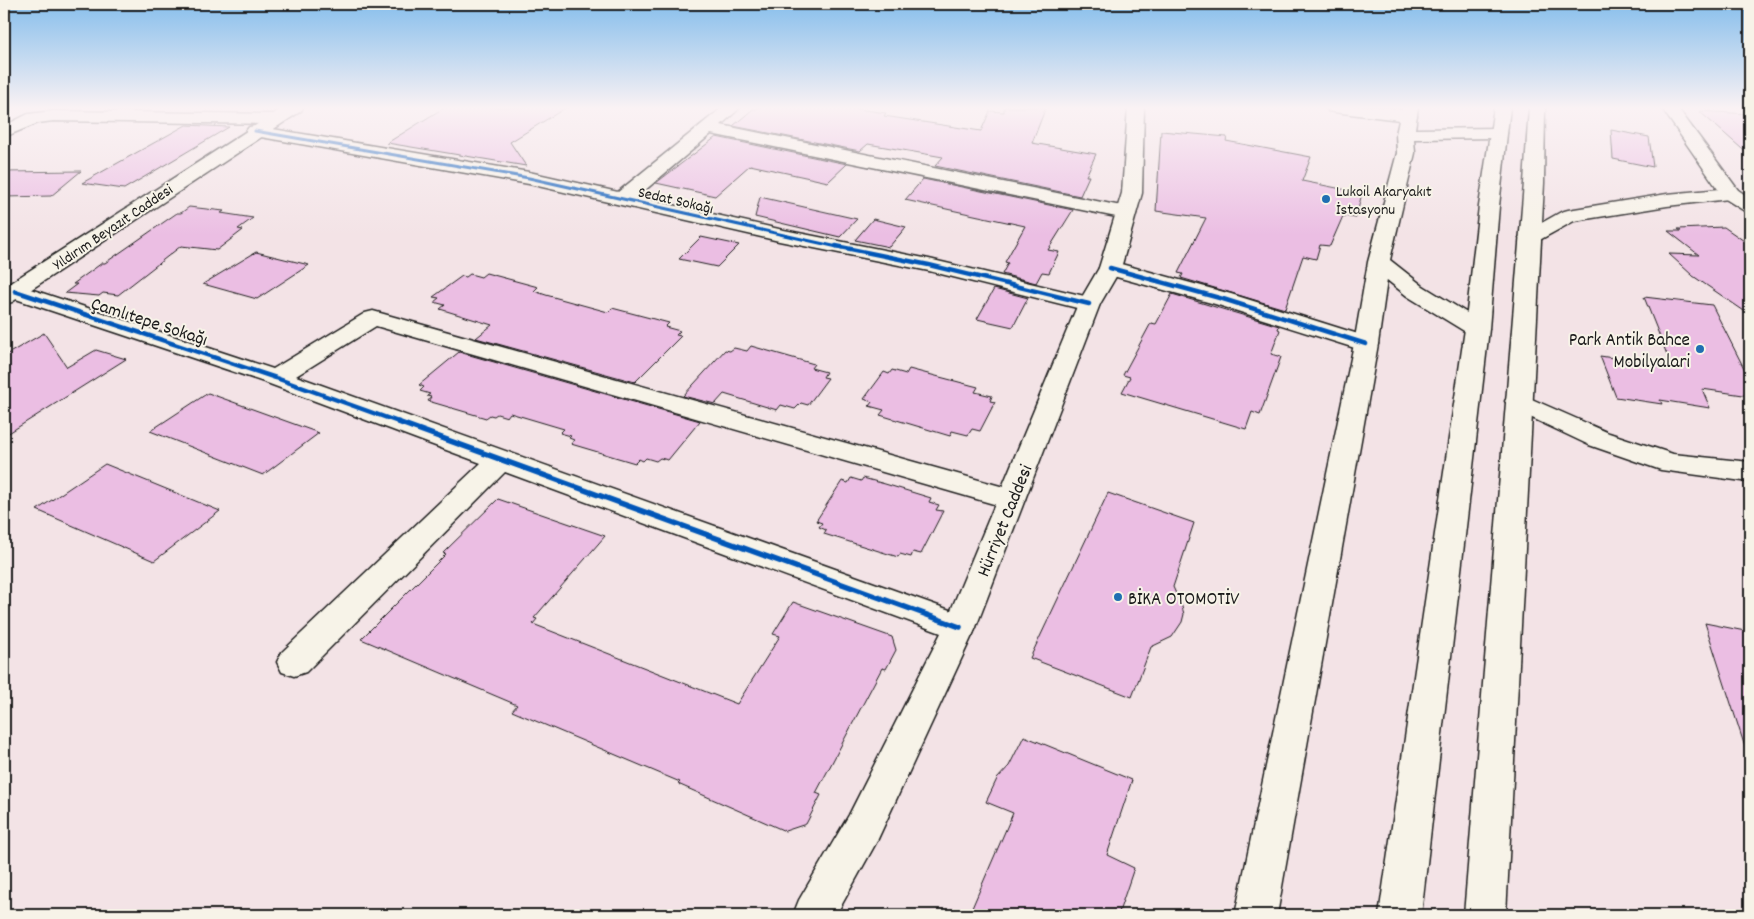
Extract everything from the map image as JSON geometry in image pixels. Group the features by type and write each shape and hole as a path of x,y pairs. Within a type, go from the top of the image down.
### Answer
{"main road":[{"name":"Yıldırım Beyazıt Caddesi","path":"9,294 226,150"},
{"name":"Sedat Sokağı","path":"365,150 529,178 779,235 929,265 1089,304"},
{"path":"622,199 681,150"},
{"path":"814,150 1126,214"},
{"name":"Hürriyet Caddesi","path":"814,915 863,828 960,627 1089,304 1110,268 1132,193 1134,150"},
{"path":"1256,915 1366,344 1380,262 1406,150"},
{"path":"1400,915 1477,329 1497,150"},
{"path":"1485,915 1534,150"},
{"path":"1700,150 1731,194 1750,206"},
{"path":"1529,238 1568,216 1667,200 1731,194"},
{"path":"1380,262 1415,291 1477,329"},
{"path":"1110,268 1223,299 1366,344"},
{"name":"Çamlıtepe Sokağı","path":"9,294 276,378 960,627"},
{"path":"276,378 373,318 1011,499"},
{"path":"1518,401 1599,439 1671,463 1750,472"},
{"path":"294,662 500,460"}],"building":[{"path":"141,150 190,150 124,189 82,183"},
{"path":"429,150 515,150 526,166"},
{"path":"699,150 779,150 847,164 828,182 750,165 715,196 656,183"},
{"path":"902,150 1072,150 1096,154 1086,176 1089,176 1080,196 935,166 943,157"},
{"path":"1160,150 1273,150 1311,157 1302,181 1362,193 1356,218 1343,216 1330,246 1320,245 1316,259 1303,256 1285,309 1181,278 1183,274 1178,273 1206,218 1156,211"},
{"path":"1612,150 1651,150 1653,167 1613,159"},
{"path":"1743,150 1750,150 1750,156"},
{"path":"81,171 51,196 4,197 4,172"},
{"path":"923,179 1073,210 1048,250 1059,252 1049,273 1042,272 1036,283 1002,274 1008,263 1005,262 1025,226 905,200"},
{"path":"760,197 857,219 840,237 755,217"},
{"path":"189,207 224,211 221,213 253,218 238,229 243,230 217,250 181,246 118,295 103,293 99,296 65,293 77,284 73,284 102,263 105,263 177,213 181,213"},
{"path":"873,219 906,227 889,247 855,240"},
{"path":"1724,227 1750,245 1750,315 1693,276 1669,254 1699,255 1668,231"},
{"path":"701,237 739,245 717,267 679,259"},
{"path":"256,252 309,265 257,299 203,284"},
{"path":"486,273 538,287 534,291 546,295 608,312 612,308 669,323 665,327 680,331 676,335 681,336 635,382 476,338 492,325 440,309 445,305 434,302 439,298 433,297 462,276 466,277 470,274 481,277"},
{"path":"994,289 1028,298 1013,327 977,319"},
{"path":"1172,294 1279,326 1278,329 1280,330 1271,354 1281,357 1260,415 1252,412 1246,429 1122,392 1130,377 1123,375 1151,323 1156,324"},
{"path":"1644,297 1712,305 1750,380 1750,396 1702,389 1710,408 1660,400 1662,404 1616,397 1600,356 1672,367"},
{"path":"44,333 67,367 96,350 126,359 4,436 4,356"},
{"path":"751,346 814,364 811,368 826,372 823,377 828,378 808,405 801,403 795,409 781,405 777,410 724,394 715,404 683,396 725,350 730,351 734,348 747,351"},
{"path":"459,352 700,421 668,460 660,458 656,461 646,458 643,461 639,459 635,463 571,444 574,440 569,438 571,436 560,433 564,429 510,413 507,417 497,414 486,418 428,401 431,397 427,396 430,394 420,391 424,387 419,385"},
{"path":"909,369 978,387 975,392 992,396 990,401 995,402 980,431 972,429 968,435 952,431 950,436 880,415 884,410 869,406 872,402 864,399 884,372 889,374 892,370 906,374"},
{"path":"208,393 319,433 263,475 150,431"},
{"path":"105,464 220,511 154,561 37,510"},
{"path":"851,478 861,481 863,478 931,498 929,502 939,505 936,510 943,511 921,554 913,552 911,557 900,554 898,557 824,534 826,530 819,527 822,523 816,521 842,481 848,483"},
{"name":"BİKA OTOMOTİV","path":"1108,493 1194,523 1173,587 1184,614 1182,622 1172,637 1151,647 1132,697 1030,658"},
{"path":"498,499 605,536 534,618 537,619 533,624 737,704 780,636 773,634 793,602 892,637 896,650 886,669 882,668 816,793 821,795 806,824 785,831 678,784 680,782 512,711 517,705 361,639 446,554 443,553"},
{"path":"1705,623 1750,632 1750,746 1745,747"},
{"path":"1024,736 1132,780 1107,855 1134,868 1118,915 969,915 1013,813 986,802 997,779 1009,766"}],"cycle path":[{"path":"365,150 529,178 779,235 929,265 1089,304"},
{"path":"1110,268 1223,299 1366,344"},
{"path":"15,291 276,378 960,627"}],"place":[{"name":"Lukoil Akaryakıt İstasyonu","path":"1326,199"},
{"name":"Park Antik Bahce Mobilyalari","path":"1700,349"},
{"name":"BİKA OTOMOTİV","path":"1118,597"}]}
